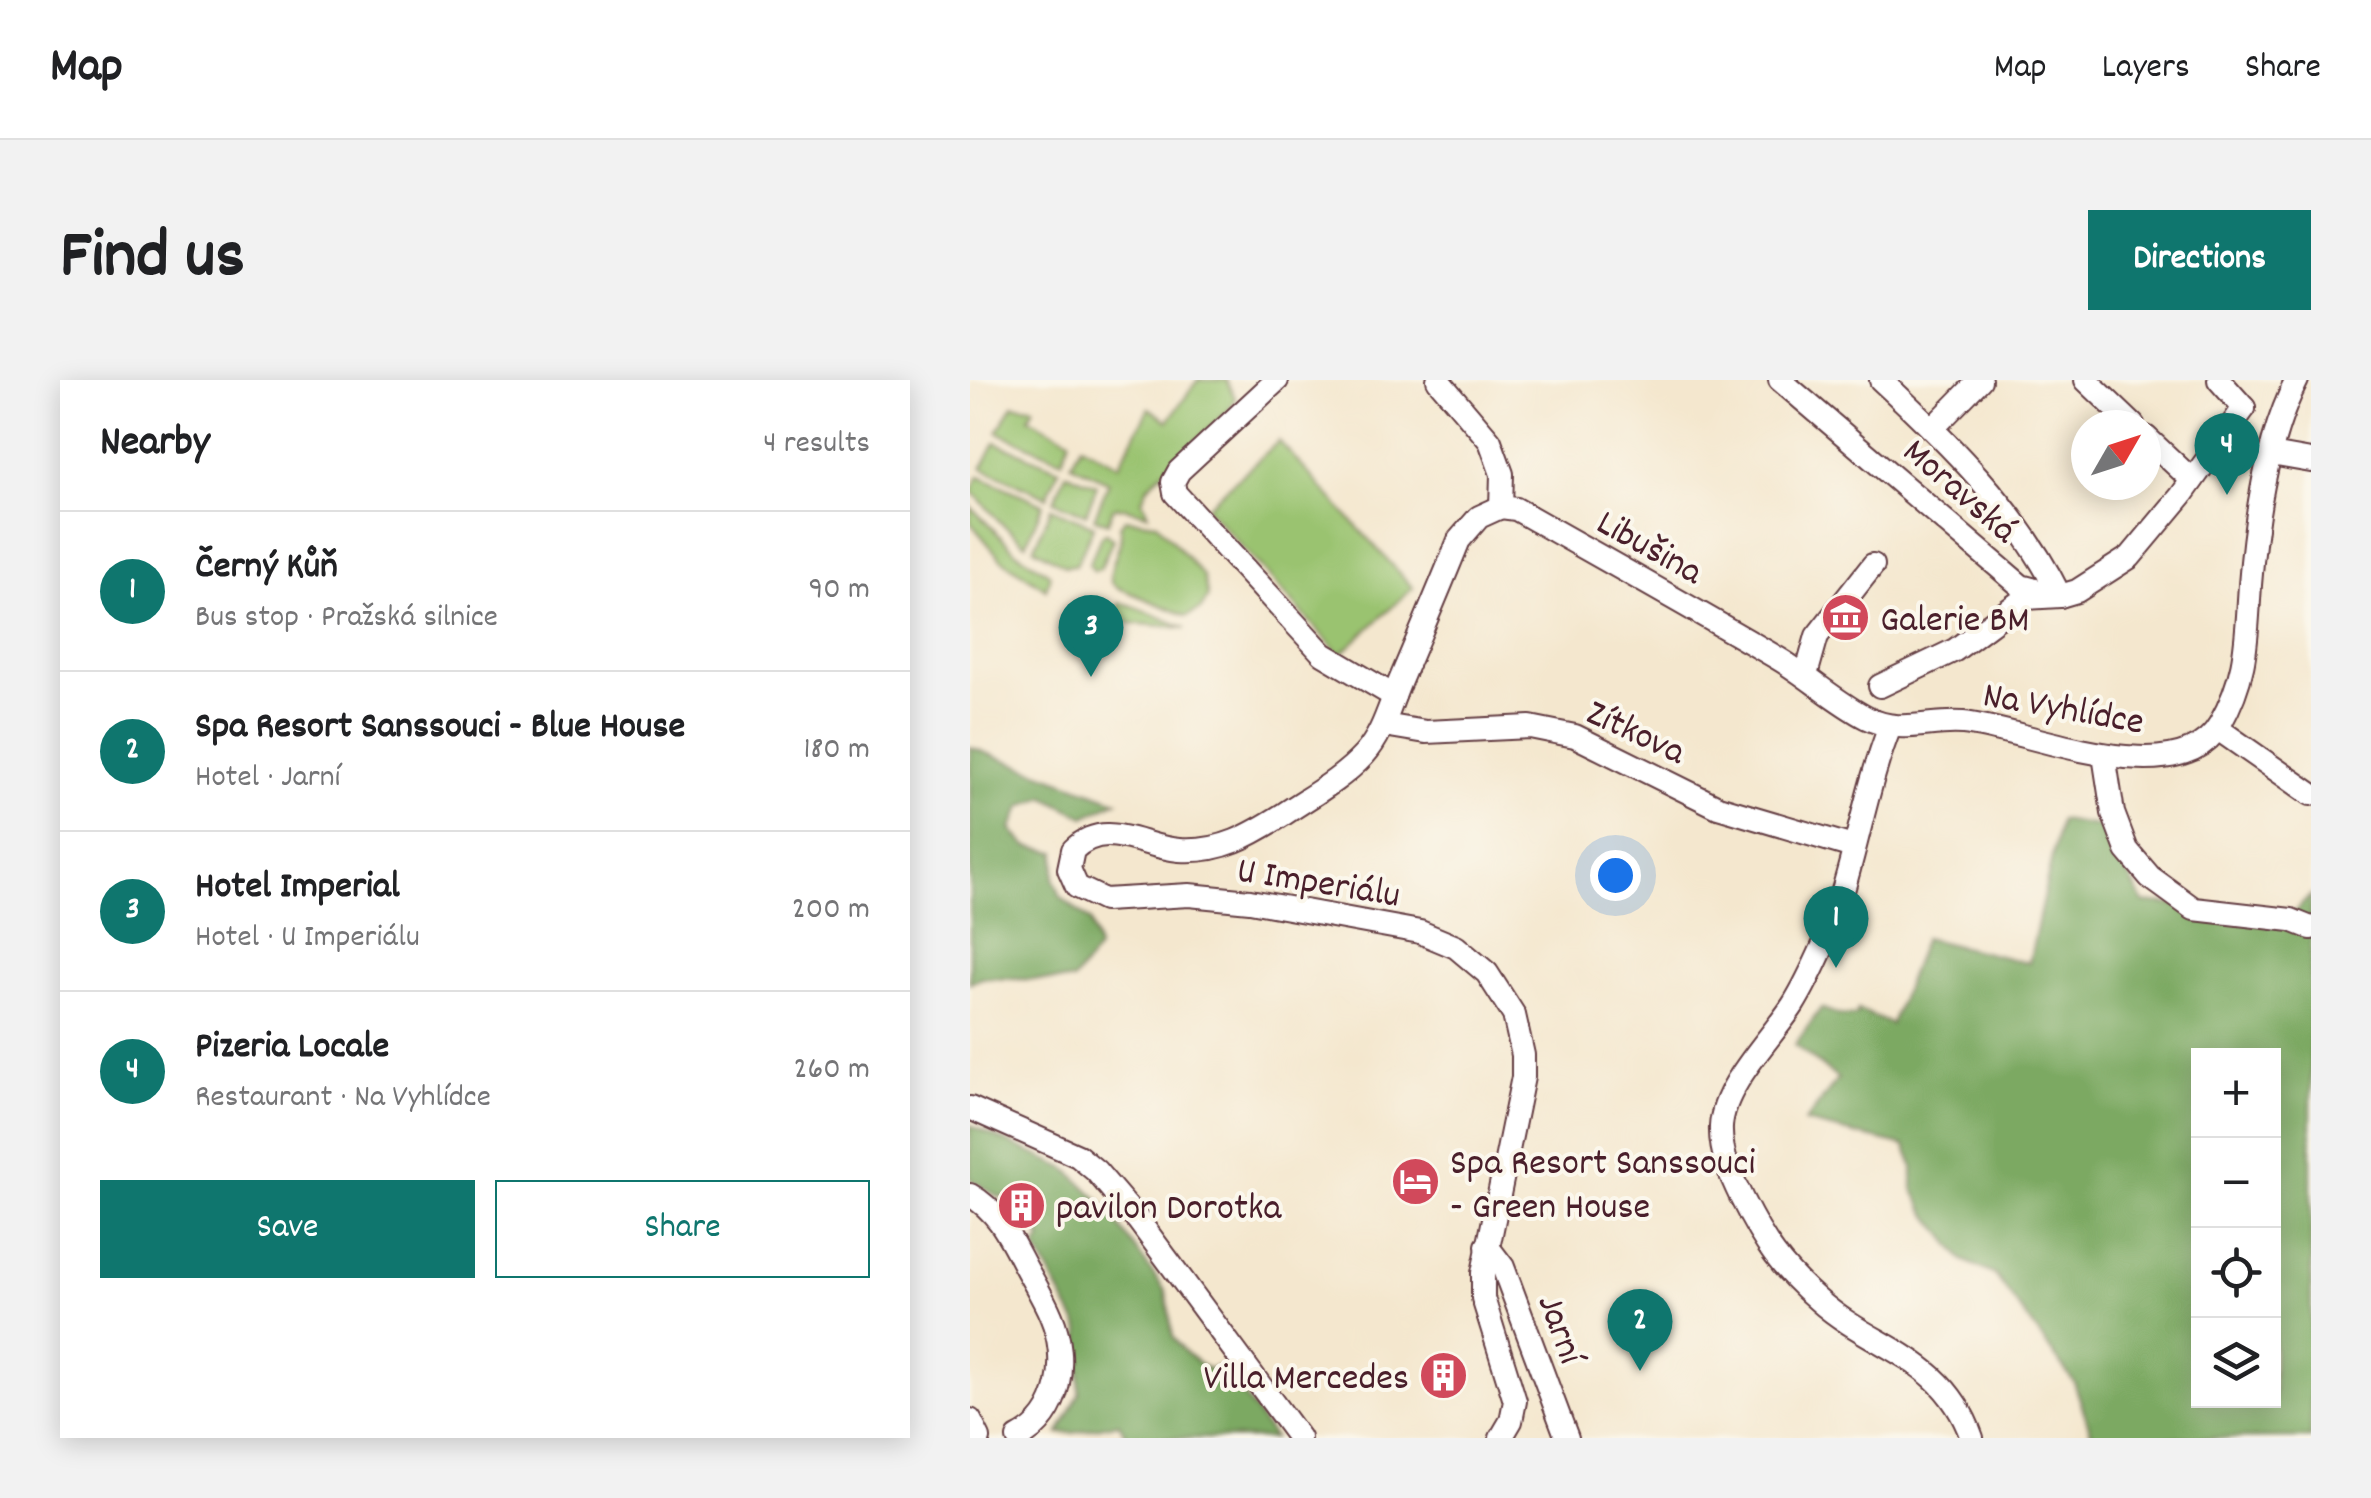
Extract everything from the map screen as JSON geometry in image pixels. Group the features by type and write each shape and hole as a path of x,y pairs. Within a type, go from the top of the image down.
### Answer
{"street":[{"path":"1277,380 1179,470 1173,482 1175,492 1323,654 1394,696"},
{"path":"1439,380 1490,441 1502,474 1501,507"},
{"name":"Moravská","path":"1780,380 2021,586 2060,596"},
{"path":"1881,380 1933,428 2041,556 2060,596"},
{"path":"1933,428 1980,380"},
{"path":"2086,380 2117,410"},
{"path":"2219,380 2244,408 2284,414"},
{"path":"2297,380 2272,454 2257,520 2241,682 2218,729 2311,794"},
{"path":"1880,686 1955,650 2025,598 2077,591 2130,556 2244,408"},
{"path":"2161,451 2192,480"},
{"path":"2272,454 2311,461"},
{"name":"Libušina","path":"1501,507 1516,509 1806,675 1866,718 1890,727"},
{"name":"U Imperiálu","path":"1501,507 1479,517 1459,540 1384,725 1362,757 1344,774 1247,838 1214,848 1182,850 1110,832 1097,834 1073,850 1069,869 1077,887 1094,898 1189,895 1420,932 1456,946 1508,1001 1523,1054 1523,1077 1487,1246 1483,1298 1515,1401 1511,1421 1501,1438"},
{"path":"1806,675 1817,636 1873,565"},
{"name":"Na Vyhlídce","path":"1890,727 1967,723 2104,755 2167,758 2199,744 2218,729"},
{"name":"Zítkova","path":"1384,725 1426,732 1530,727 1575,736 1718,808 1853,846"},
{"path":"1890,727 1876,762 1825,942 1794,1003 1728,1100 1721,1126 1723,1152 1757,1230 1784,1270 1834,1315 1895,1348 1933,1375 1965,1419 1972,1438"},
{"path":"2104,755 2113,813 2127,850 2150,878 2194,909 2291,920 2311,928"},
{"path":"970,1108 1078,1156 1096,1170 1138,1220 1300,1438"},
{"path":"970,1195 997,1217 1051,1316 1058,1337 1060,1366 1054,1400 1040,1423 1018,1438"},
{"name":"Jarní","path":"1487,1246 1504,1266 1566,1438"},
{"path":"970,1420 979,1438"}],"green space":[{"path":"1198,380 1226,380 1235,398 1230,409 1148,486 1142,500 1148,514 1119,507 1113,509 1108,523 1094,518 1109,482 1071,464 1081,445 1119,465 1149,408 1168,421"},
{"path":"1013,405 1034,407 1029,418 1070,439 1062,460 997,432"},
{"path":"1279,441 1413,588 1340,655 1206,507"},
{"path":"995,442 1059,469 1047,497 982,468"},
{"path":"1066,473 1097,485 1086,514 1054,501"},
{"path":"979,476 1043,504 1026,544 971,490"},
{"path":"970,506 1016,552 1047,572 1050,576 1046,589 1001,559 970,522"},
{"path":"1051,508 1094,526 1076,565 1066,566 1034,548"},
{"path":"1125,519 1157,523 1203,576 1208,597 1201,609 1187,616 1111,582 1120,526"},
{"path":"1106,533 1113,539 1100,569 1094,571 1089,564"},
{"path":"1120,603 1186,628 1128,623 1114,614"},
{"path":"970,747 1117,801 1085,817 1045,797 1022,806 1011,829 1027,846 1056,852 1054,879 1061,897 1090,921 1098,949 1073,981 982,978 970,983"},
{"path":"2060,820 2104,827 2143,902 2292,915 2311,895 2311,1438 2093,1438 2074,1382 1995,1275 1963,1260 1925,1211 1913,1189 1913,1166 1905,1146 1805,1122 1838,1079 1795,1045 1821,1008 1856,1016 1858,1010 1891,1024 1924,938 2029,963"},
{"path":"970,1125 1067,1169 1106,1207 1166,1292 1173,1337 1207,1369 1222,1366 1274,1438 1127,1438 1119,1423 1059,1433 1079,1394 1080,1330 1036,1248 1041,1239 1031,1217 1038,1207 1035,1196 1020,1192 1000,1198 970,1179"}],"place":[{"name":"Pizeria Locale","path":"2227,495"},
{"name":"Galerie BM","path":"1845,617"},
{"name":"Hotel Imperial","path":"1091,677"},
{"name":"Černý Kůň","path":"1836,968"},
{"name":"Spa Resort Sanssouci - Green House","path":"1415,1182"},
{"name":"pavilon Dorotka","path":"1021,1205"},
{"name":"Spa Resort Sanssouci - Blue House","path":"1640,1371"},
{"name":"Villa Mercedes","path":"1444,1375"}]}
